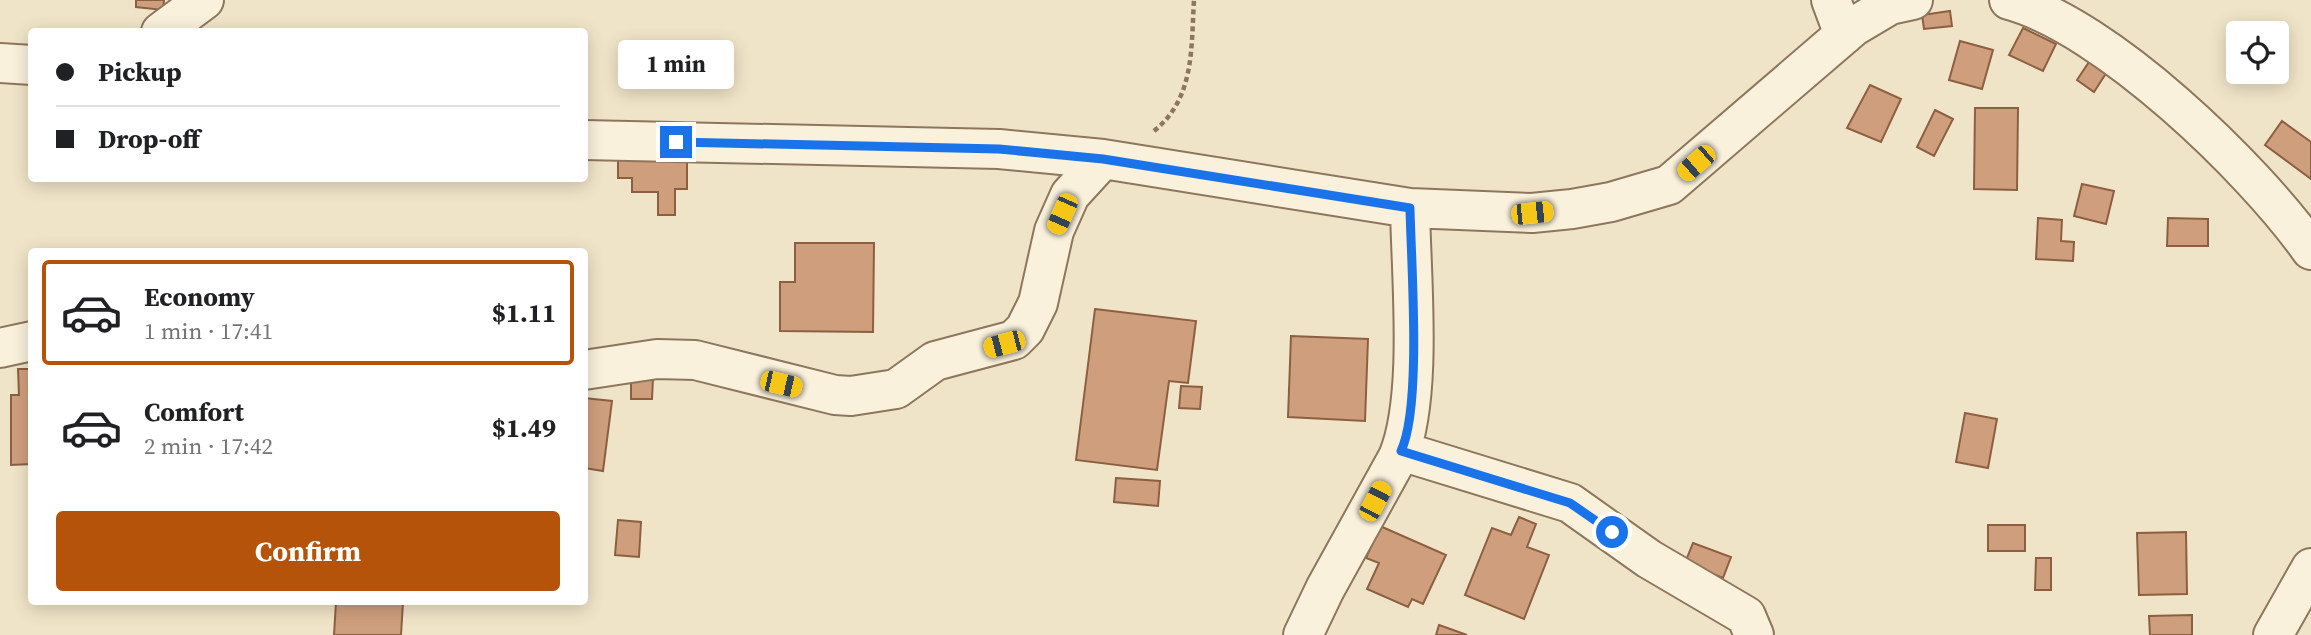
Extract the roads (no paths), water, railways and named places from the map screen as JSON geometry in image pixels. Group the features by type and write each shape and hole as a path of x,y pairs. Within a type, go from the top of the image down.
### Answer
{"street":[{"path":"166,28 204,0"},
{"path":"588,140 999,149 1103,159 1410,208 1532,213 1611,202 1657,191 1680,177 1837,17 1868,15 1890,5 1913,0"},
{"path":"2009,0 2054,16 2148,82 2245,170 2285,214 2311,250"},
{"path":"0,63 28,65"},
{"path":"588,370 676,359 732,367 781,384 835,395 865,395 896,390 935,361 1004,344 1025,329 1038,303 1054,232 1070,195 1103,159"},
{"path":"1303,635 1401,451 1406,435 1412,380 1410,208"},
{"path":"0,348 28,342"},
{"path":"1401,451 1570,503 1649,559 1746,616 1754,635"},
{"path":"2288,629 2311,568"}]}
